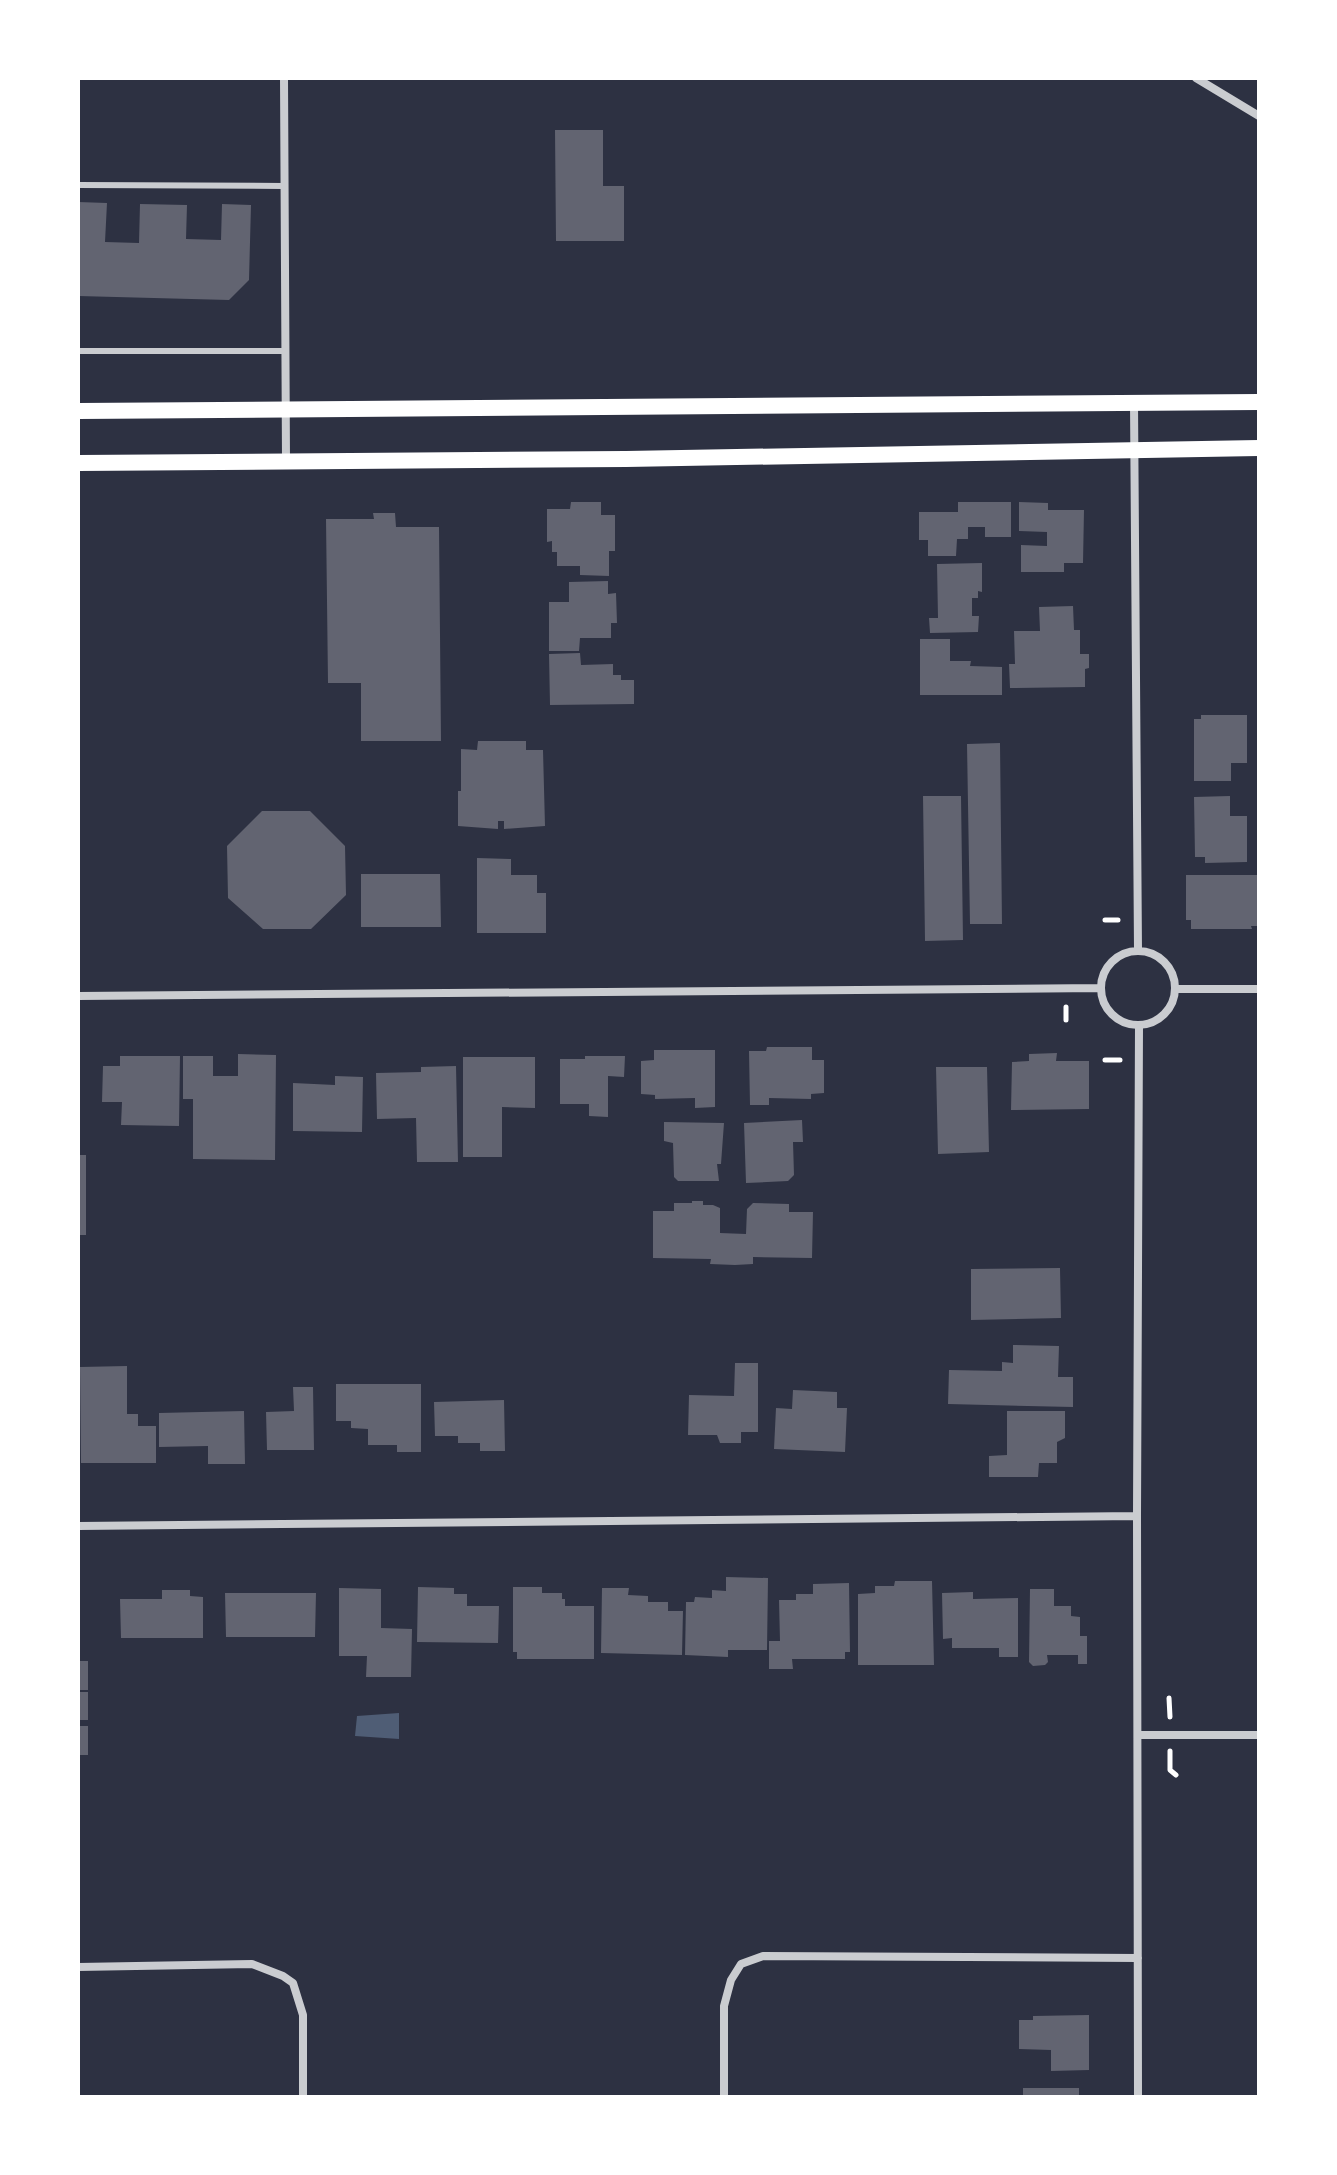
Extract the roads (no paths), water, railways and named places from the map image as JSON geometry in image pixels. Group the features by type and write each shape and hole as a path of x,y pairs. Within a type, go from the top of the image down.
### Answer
{"main road":[{"path":"78,411 1259,402"},
{"path":"78,463 626,459 1259,448"}],"street":[{"path":"284,78 286,462"},
{"path":"1196,78 1212,82 1259,116"},
{"path":"1134,402 1138,950"},
{"path":"1138,950 1152,952 1167,963 1174,974 1177,989 1172,1006 1163,1016 1139,1026 1122,1022 1110,1013 1102,1000 1101,988 1105,969 1114,959 1123,953 1138,950"},
{"path":"78,996 1101,988"},
{"path":"1177,989 1259,989"},
{"path":"1138,2097 1139,1026"},
{"path":"78,1526 1137,1516"},
{"path":"1139,1735 1259,1735"},
{"path":"724,2097 724,2006 731,1980 741,1964 763,1956 1138,1958"},
{"path":"78,1967 252,1964 283,1976 293,1983 303,2015 303,2097"}],"lane":[{"path":"78,185 284,186"},
{"path":"78,351 286,351"}],"water":[{"path":"399,1713 399,1739 355,1736 357,1716"}]}
